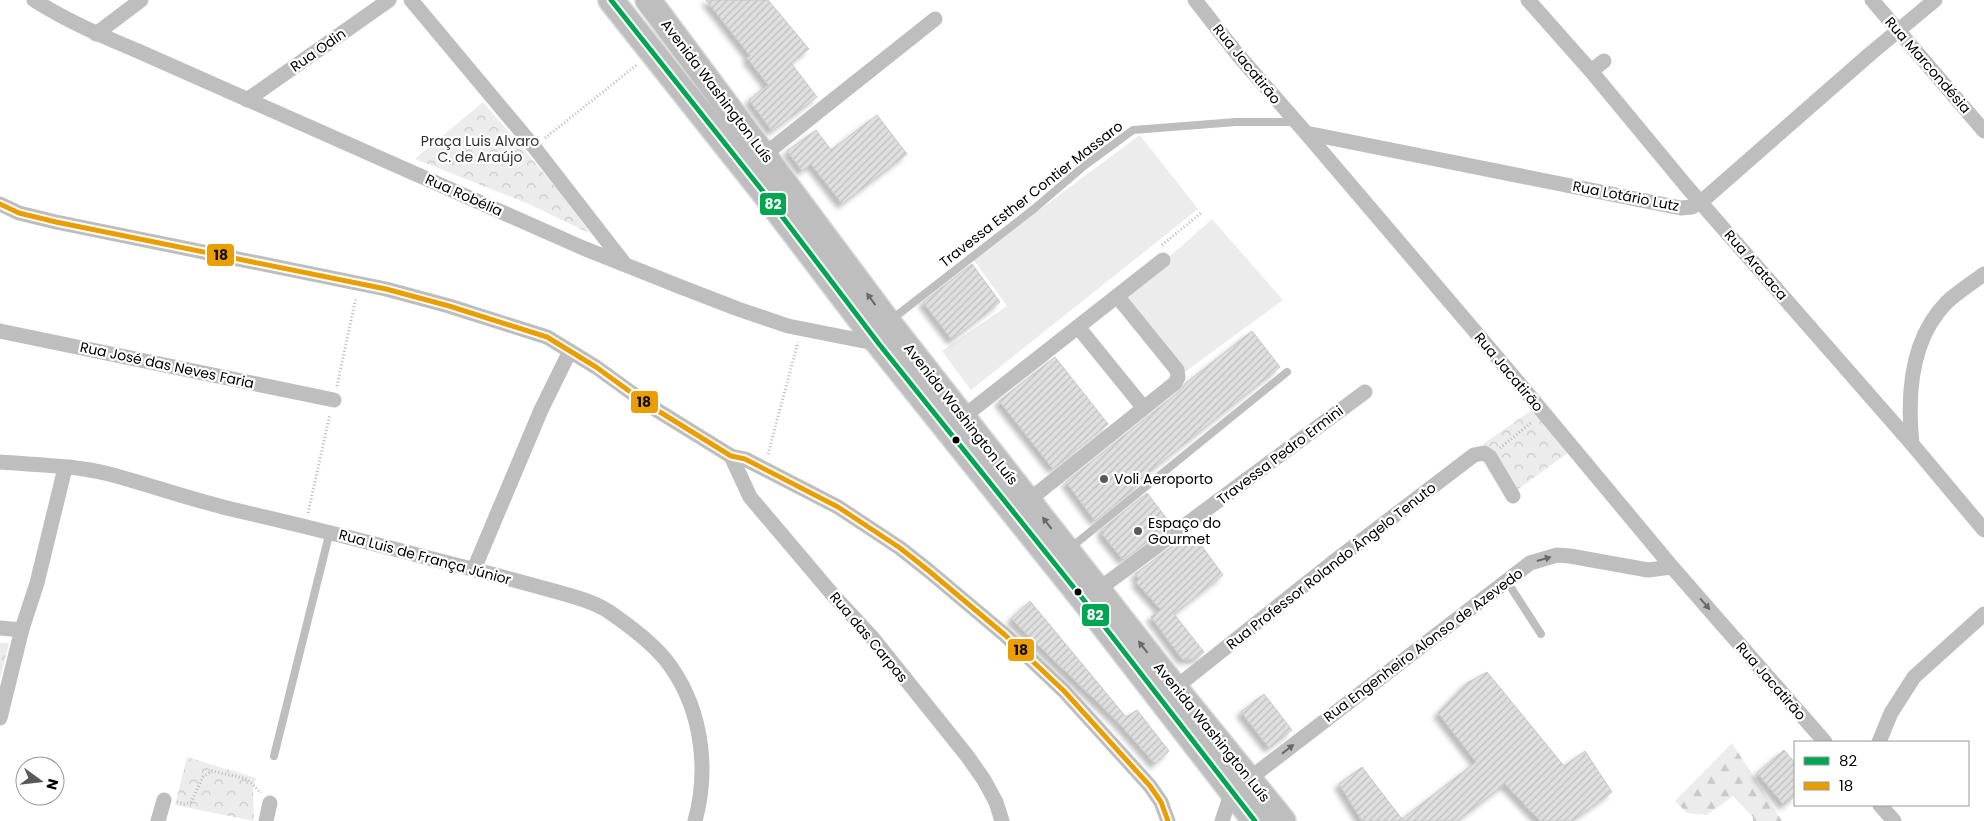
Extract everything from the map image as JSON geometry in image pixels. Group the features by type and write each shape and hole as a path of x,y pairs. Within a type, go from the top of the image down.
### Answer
{"highway":[{"name":"Avenida Washington Luís","path":"611,0 765,194 883,333 963,417 1099,589 1175,688 1241,785 1255,821"},
{"name":"Avenida Washington Luís","path":"648,0 764,155 883,333 1086,604 1241,785 1283,821"}],"street":[{"name":"Rua Robélia","path":"34,0 63,18 96,34 583,248 738,309 801,329 883,333"},
{"path":"96,34 141,0"},
{"name":"Rua Odin","path":"247,100 388,0"},
{"path":"411,0 534,147 625,264"},
{"name":"Rua Jacatirão","path":"1195,0 1238,55 1544,413 1672,567 1824,741"},
{"name":"Rua Arataca","path":"1528,0 1912,444 1984,530"},
{"name":"Rua Marcondésia","path":"1872,0 1984,131"},
{"name":"Rua Lotário Lutz","path":"1306,133 1681,208 1692,207 1701,202 1935,0"},
{"path":"764,155 935,19"},
{"path":"1591,71 1604,61"},
{"path":"0,204 19,213 56,222 394,291 449,306 546,337 570,351 655,409 731,456 745,459 838,507 900,548 1004,635 1064,691 1150,786 1161,802 1168,821"},
{"path":"963,417 1164,260"},
{"path":"1912,444 1909,412 1910,388 1925,334 1947,302 1984,274"},
{"path":"1029,500 1175,383 1178,377 1177,370 1117,296"},
{"path":"1078,327 1143,407"},
{"name":"Rua José das Neves Faria","path":"0,331 334,400"},
{"path":"474,569 541,410 570,351"},
{"name":"Travessa Pedro Ermini","path":"1099,589 1364,392"},
{"name":"Rua Professor Rolando Ângelo Tenuto","path":"1175,688 1332,563 1474,455 1484,453 1490,457"},
{"name":"Rua das Carpas","path":"731,456 750,498 833,595 871,636 968,757 996,802 1002,821"},
{"path":"1490,457 1513,496"},
{"name":"Rua Luis de França Júnior","path":"0,462 109,474 230,508 330,531 474,569 595,604 625,623 665,659 692,707 703,762 695,821"},
{"path":"0,718 22,630 37,583 65,468"},
{"name":"Rua Engenheiro Alonso de Azevedo","path":"1241,785 1530,563 1557,555 1648,570 1672,567"},
{"path":"1879,741 1891,713 1914,676 1984,614"},
{"path":"0,628 22,630"},
{"path":"1222,821 1241,785"},
{"path":"158,821 164,800"},
{"path":"266,821 270,803"},
{"path":"1881,806 1894,821"}],"lane":[{"name":"Travessa Esther Contier Massaro","path":"883,333 1084,166 1134,130 1236,122 1295,122"},
{"path":"1068,550 1287,372"},
{"path":"274,756 330,531"},
{"path":"1506,580 1541,634"}],"path":[{"path":"534,147 652,53"},
{"path":"765,469 801,329"},
{"path":"1490,457 1544,413"},
{"path":"164,800 184,804 191,802 203,777 212,771 247,779 270,803"}],"green space":[{"name":"Praça Luis Alvaro C. de Araújo","path":"483,102 558,190 591,234 529,204 415,159"},
{"path":"1140,135 1198,209 971,390 942,351 1007,306 973,259"},
{"path":"1212,219 1283,300 1185,372 1124,297"},
{"path":"1536,407 1569,452 1517,490 1483,444"},
{"path":"0,643 9,643 0,679"},
{"path":"1732,743 1782,821 1753,821 1753,817 1733,796 1707,815 1687,813 1675,801"},
{"path":"187,757 256,778 253,790 254,821 175,805"}],"building":[{"path":"706,0 768,0 809,49 791,63 817,97 772,131 749,100 768,85 747,58 750,56"},
{"path":"877,115 907,154 842,204 811,164 802,171 787,151 816,130 831,150"},
{"path":"972,264 1000,302 952,340 923,302"},
{"path":"1252,331 1280,367 1143,477 1139,482 1140,484 1095,521 1066,482"},
{"path":"1055,357 1108,424 1053,469 999,401"},
{"name":"Espaço do Gourmet","path":"1147,493 1171,524 1123,560 1102,534 1104,533 1101,530"},
{"path":"1193,534 1223,575 1174,614 1204,652 1196,659 1182,659 1151,617 1161,610 1136,582 1139,579 1135,574 1182,539 1184,541"},
{"path":"1030,601 1126,717 1137,710 1169,751 1155,764 1118,722 1011,619"},
{"path":"1487,672 1564,766 1585,751 1612,792 1572,821 1540,821 1505,784 1457,821 1362,821 1339,784 1362,767 1402,819 1476,762 1438,713 1467,683"},
{"path":"1264,694 1292,730 1269,748 1241,712"},
{"path":"1784,750 1794,762 1794,797 1784,805 1757,773"}],"transit line":[{"name":"82","path":"611,0 765,194 879,344 1087,604 1255,821"},
{"name":"18","path":"0,204 19,213 56,222 386,289 449,306 547,337 596,367 647,404 731,456 745,459 838,507 900,548 1005,635 1064,691 1150,786 1161,802 1168,821"}],"place":[{"name":"Voli Aeroporto","path":"1104,479"},
{"name":"Espaço do Gourmet","path":"1138,531"}]}
